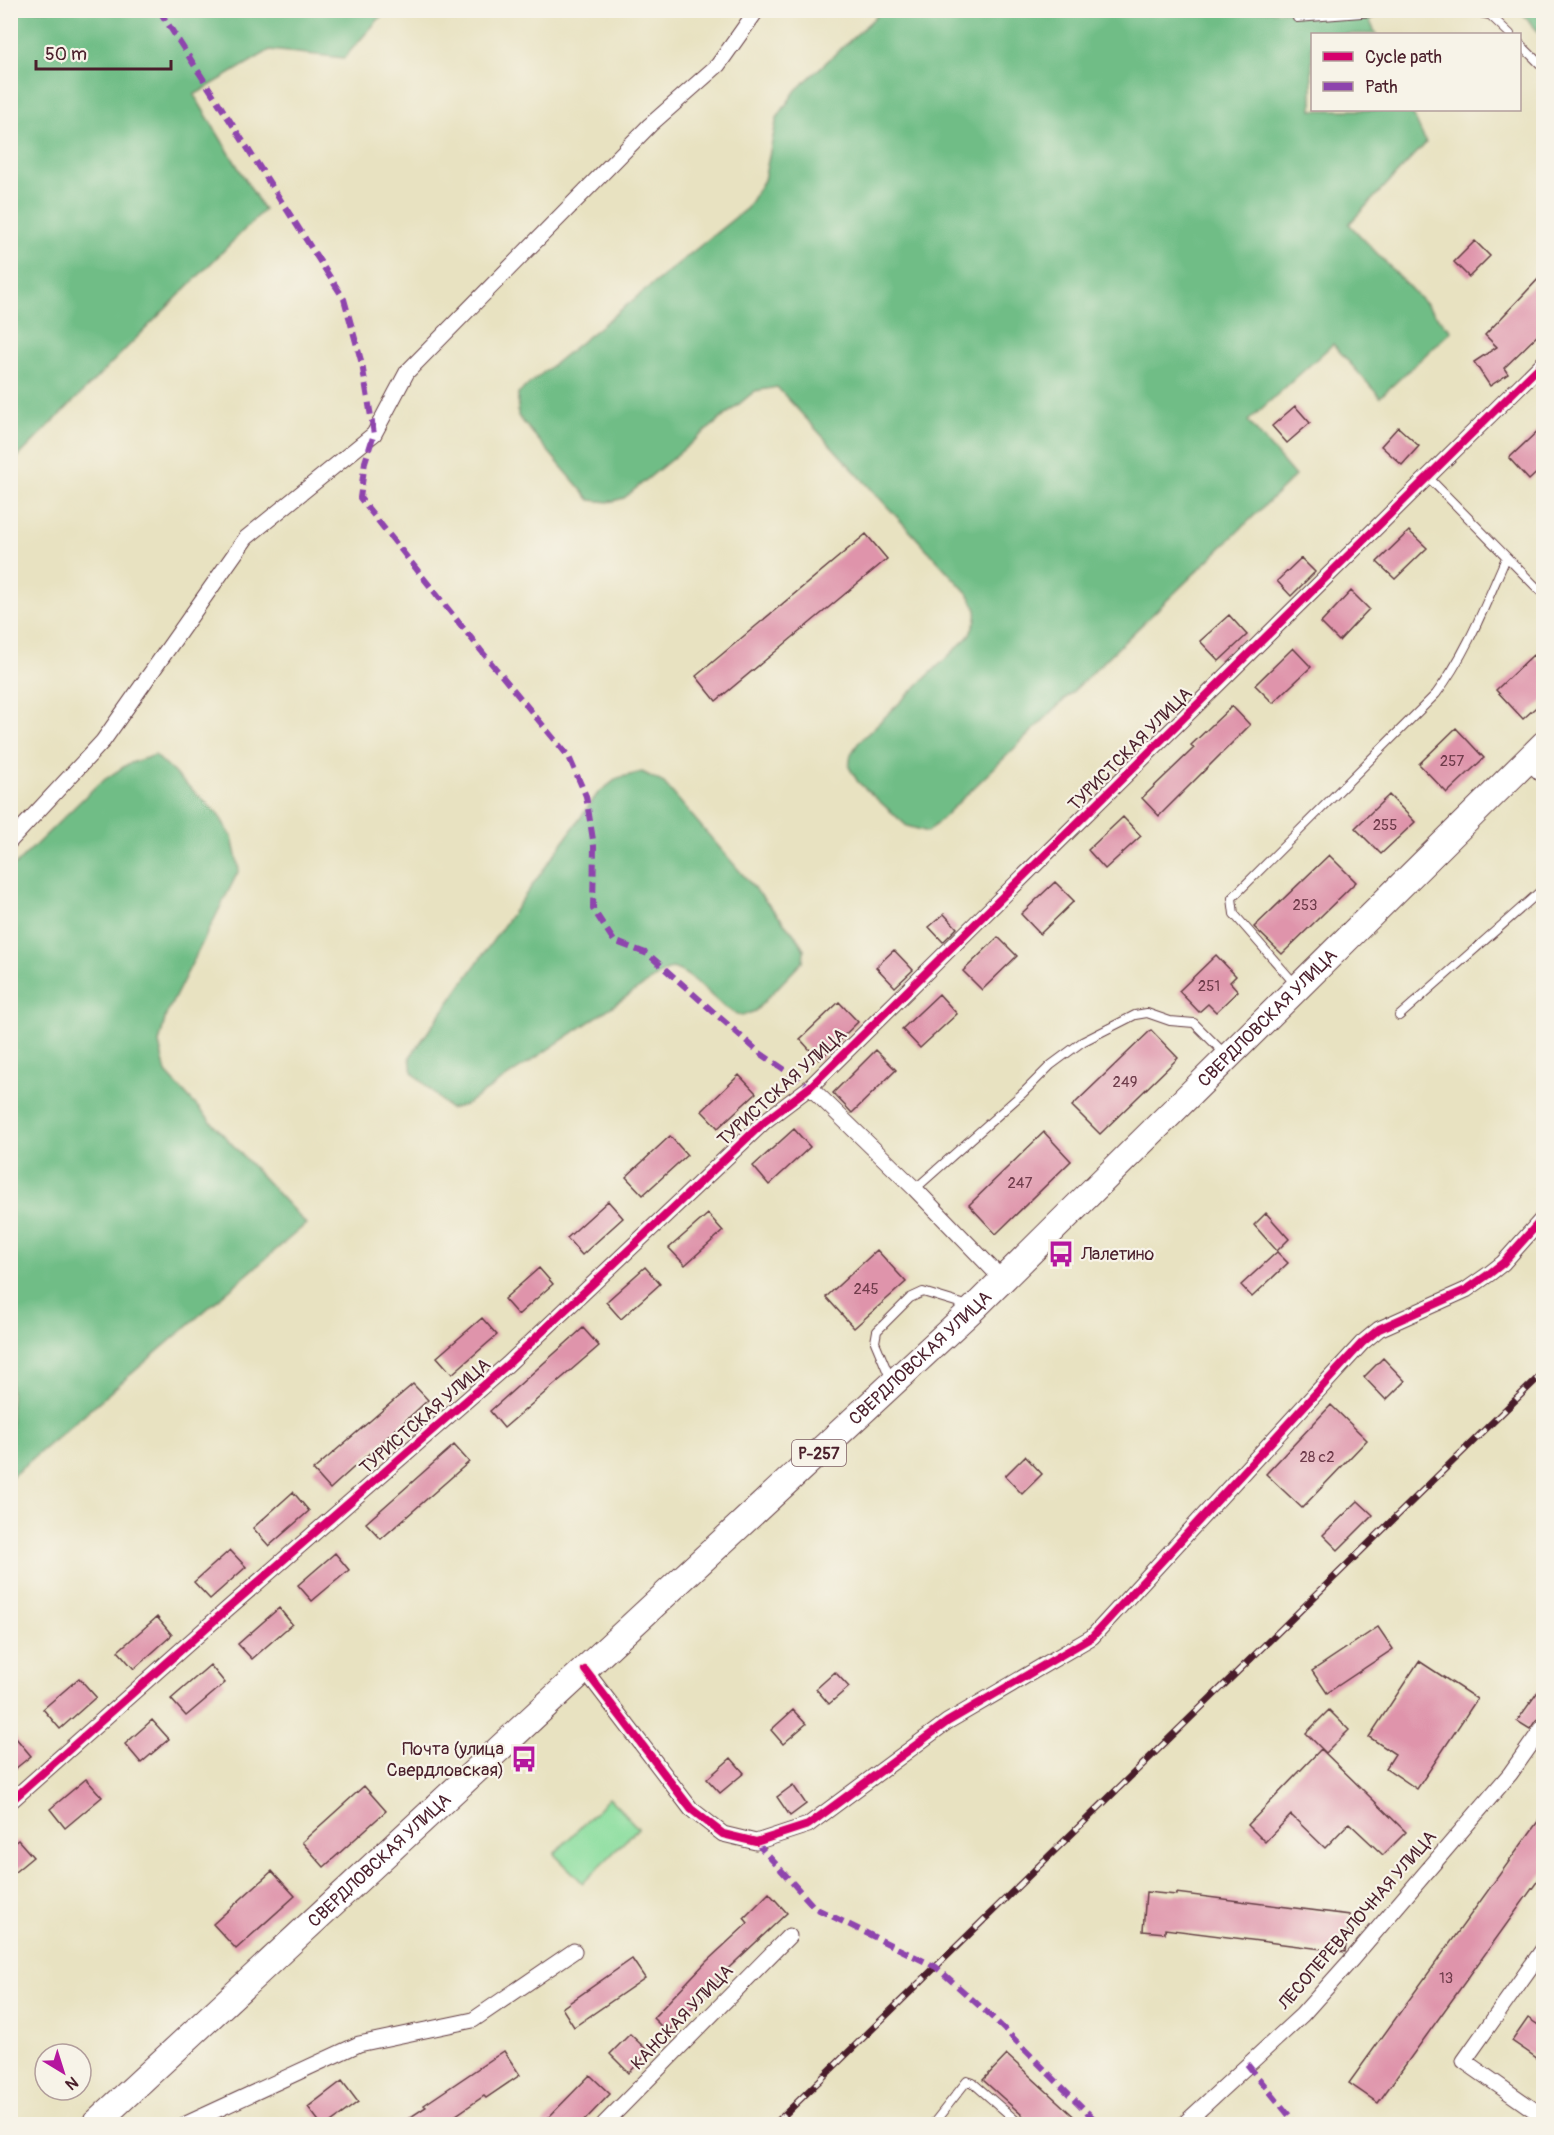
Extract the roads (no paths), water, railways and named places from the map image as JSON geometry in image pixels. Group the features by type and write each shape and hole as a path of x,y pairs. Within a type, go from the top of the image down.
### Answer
{"highway":[{"name":"СВЕРДЛОВСКАЯ УЛИЦА","path":"106,2121 974,1308 1544,744"}],"street":[{"path":"10,841 103,741 246,538 374,435 407,372 650,125 718,65 758,10"},
{"name":"ТУРИСТСКАЯ УЛИЦА","path":"10,1802 507,1365 765,1121 810,1087 1544,362"},
{"path":"810,1087 915,1189 1002,1279"},
{"path":"585,1670 691,1809 723,1834 756,1842 808,1825 947,1722 1092,1637 1362,1343 1379,1329 1428,1309 1474,1285 1503,1263 1544,1217"},
{"name":"ЛЕСОПЕРЕВАЛОЧНАЯ УЛИЦА","path":"1184,2124 1302,2015 1510,1774 1544,1726"},
{"name":"КАНСКАЯ УЛИЦА","path":"604,2124 789,1936"},
{"path":"1544,1948 1464,2061 1544,2117"},
{"path":"186,2124 359,2044 473,2020 574,1951"}],"lane":[{"path":"1297,18 1400,10"},
{"path":"1467,10 1490,15 1509,33"},
{"path":"1521,45 1544,68"},
{"path":"1428,477 1544,595"},
{"path":"1298,987 1234,914 1232,898 1436,694 1463,653 1506,558"},
{"path":"1525,763 1544,781"},
{"path":"1399,1016 1544,888"},
{"path":"915,1189 1023,1093 1051,1065 1082,1042 1136,1015 1147,1013 1170,1021 1194,1023 1228,1056"},
{"path":"893,1384 875,1342 877,1331 910,1298 923,1292 974,1308"},
{"path":"933,2124 968,2081 1020,2124"}],"railway":[{"path":"775,2124 1544,1372"}],"place":[{"name":"Лалетино","path":"1061,1254"},
{"name":"Почта (улица Свердловская)","path":"524,1759"}]}
